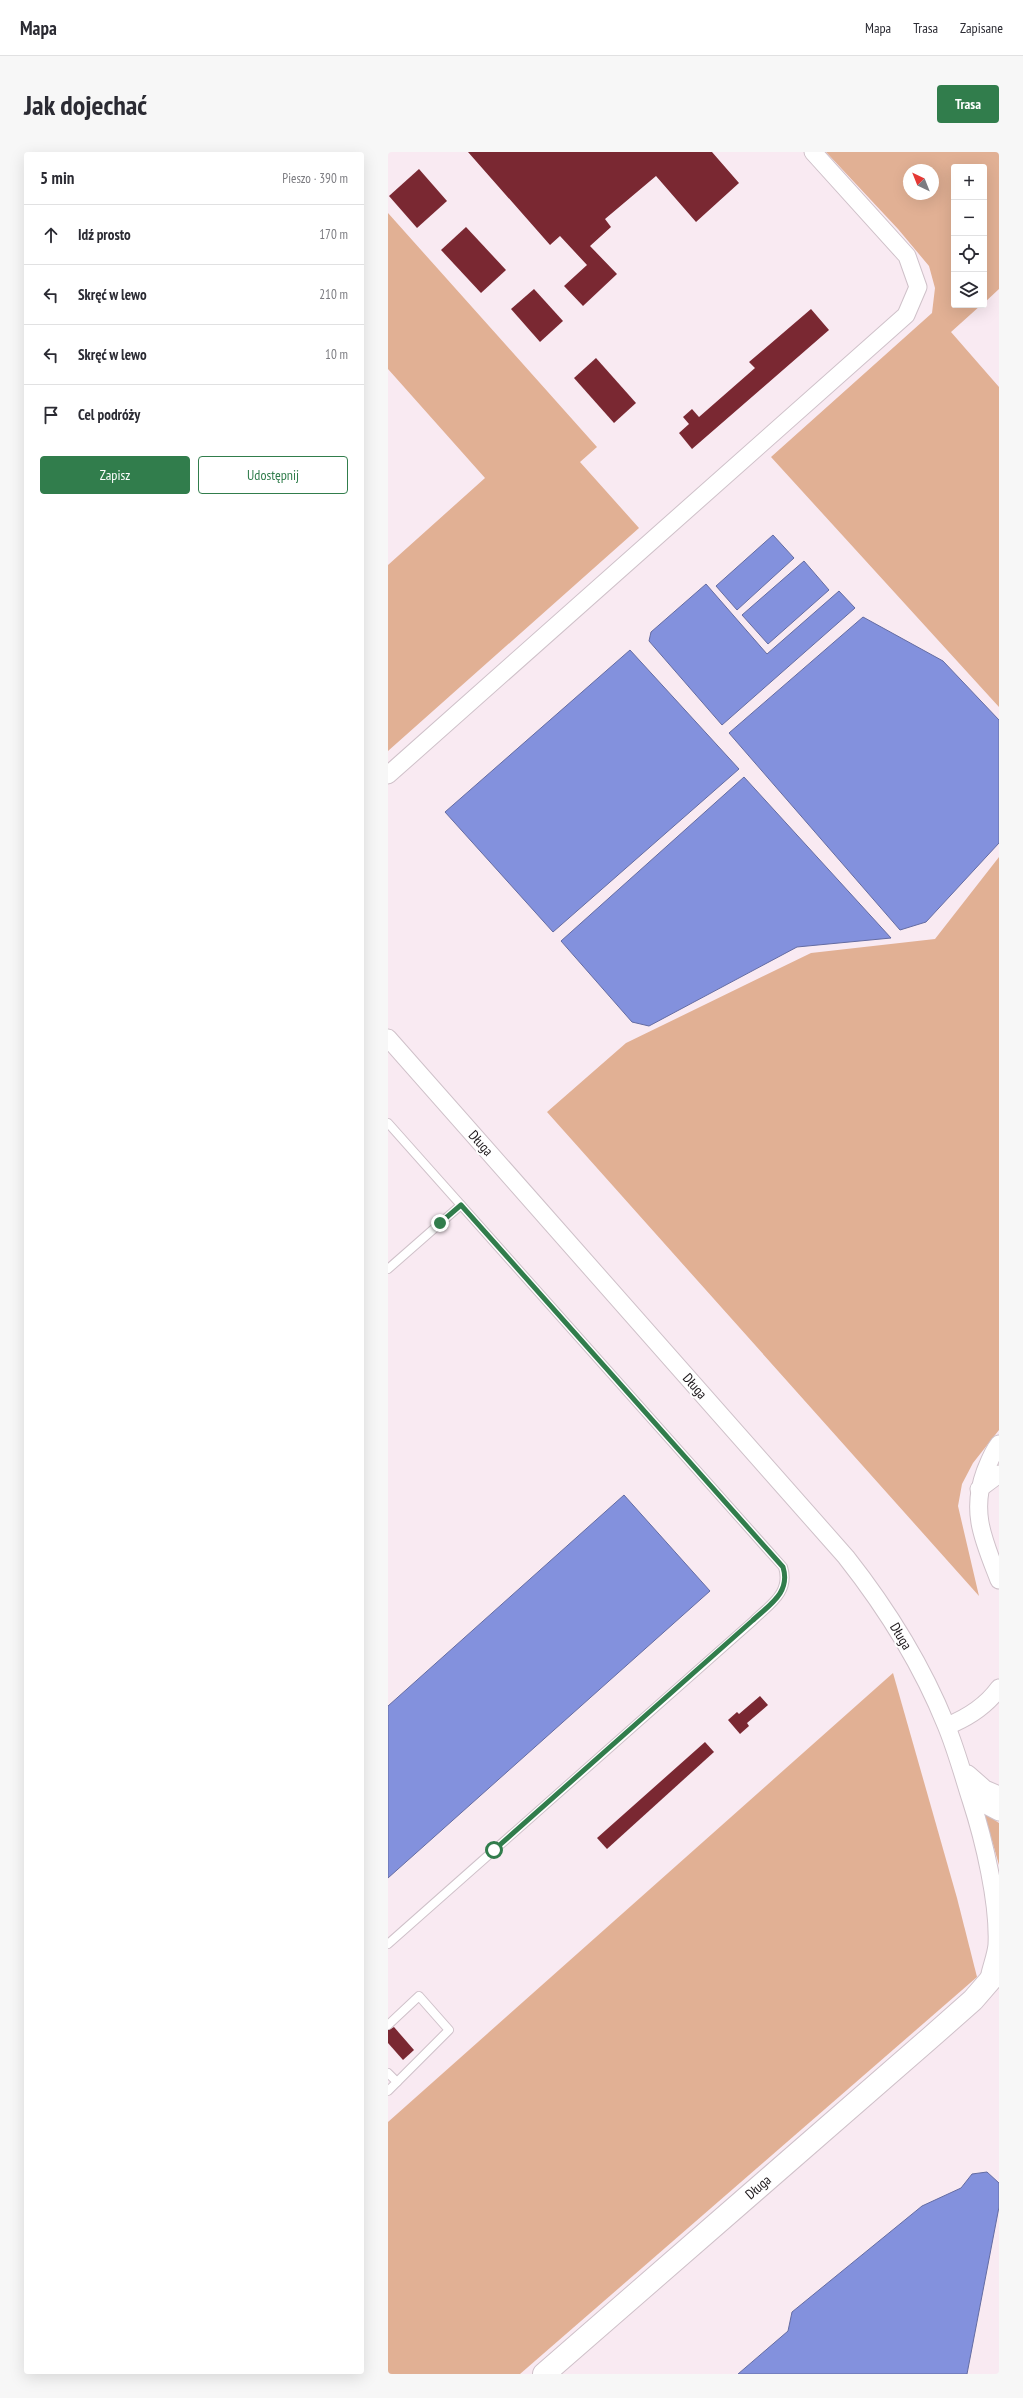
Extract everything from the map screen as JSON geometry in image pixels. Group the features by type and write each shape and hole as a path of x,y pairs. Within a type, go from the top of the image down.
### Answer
{"main road":[{"name":"Długa","path":"544,2374 973,2000 996,1968"}],"street":[{"path":"388,775 906,315 918,287 907,256 813,152"},
{"name":"Długa","path":"388,1038 846,1557 876,1596 900,1631 925,1676 947,1726 982,1835 991,1872 998,1926 996,1968"},
{"path":"999,1444 993,1451 979,1489 977,1516 999,1580"},
{"path":"979,1489 999,1474"},
{"path":"947,1726 963,1720 979,1708 999,1688"},
{"name":"Długa","path":"959,1763 972,1779 984,1789 999,1795"},
{"name":"Długa","path":"959,1763 972,1791 980,1802 999,1812"}],"lane":[{"path":"388,1123 783,1567 786,1579 781,1594 752,1621 388,1944"},
{"path":"388,1269 461,1205"},
{"path":"388,2025 419,1996 449,2030 388,2091"},
{"path":"388,2072 397,2082"}],"shaded area":[{"path":"826,152 999,152 999,289 987,300 987,164 951,164 951,308 978,308 951,332 999,387 999,707 771,457 932,313 935,288 929,266 898,229"},
{"path":"388,213 597,447 580,462 639,528 388,751 388,565 485,478 388,369"},
{"path":"999,857 999,1430 973,1463 962,1484 958,1506 979,1596 547,1112 626,1043 811,953 935,939"},
{"path":"893,1673 957,1898 977,1977 520,2374 388,2374 388,2122"},
{"path":"984,1813 999,1823 999,1865"}],"water":[{"path":"773,535 794,558 737,610 716,586"},
{"path":"804,561 829,590 768,644 742,615"},
{"path":"706,584 767,654 839,591 855,608 722,725 649,641 651,632"},
{"path":"863,617 943,661 999,720 999,843 926,922 900,930 729,733"},
{"path":"630,650 739,769 553,932 445,812"},
{"path":"744,777 891,938 797,947 649,1026 632,1022 561,941"},
{"path":"624,1495 710,1591 388,1878 388,1706"},
{"path":"987,2172 999,2183 999,2207 967,2374 738,2374 788,2331 792,2312 922,2206 961,2188 972,2174"}],"building":[{"path":"468,152 712,152 739,183 696,222 656,176 605,219 611,227 590,246 617,274 583,306 564,286 587,265 560,236 550,245"},
{"path":"419,169 447,201 417,228 389,196"},
{"path":"466,227 506,270 481,293 441,250"},
{"path":"534,289 563,321 540,342 511,309"},
{"path":"811,309 829,330 692,449 679,433 689,424 683,417 692,409 699,417 755,368 749,362"},
{"path":"596,358 636,403 614,423 574,378"},
{"path":"760,1696 768,1705 747,1723 749,1726 740,1734 728,1720 737,1712 739,1714"},
{"path":"705,1742 714,1752 607,1849 597,1838"},
{"path":"394,2027 414,2050 403,2060 388,2043 388,2030"}],"route":[{"path":"440,1223 461,1205 783,1567 786,1579 781,1594 752,1621 494,1850"}]}
